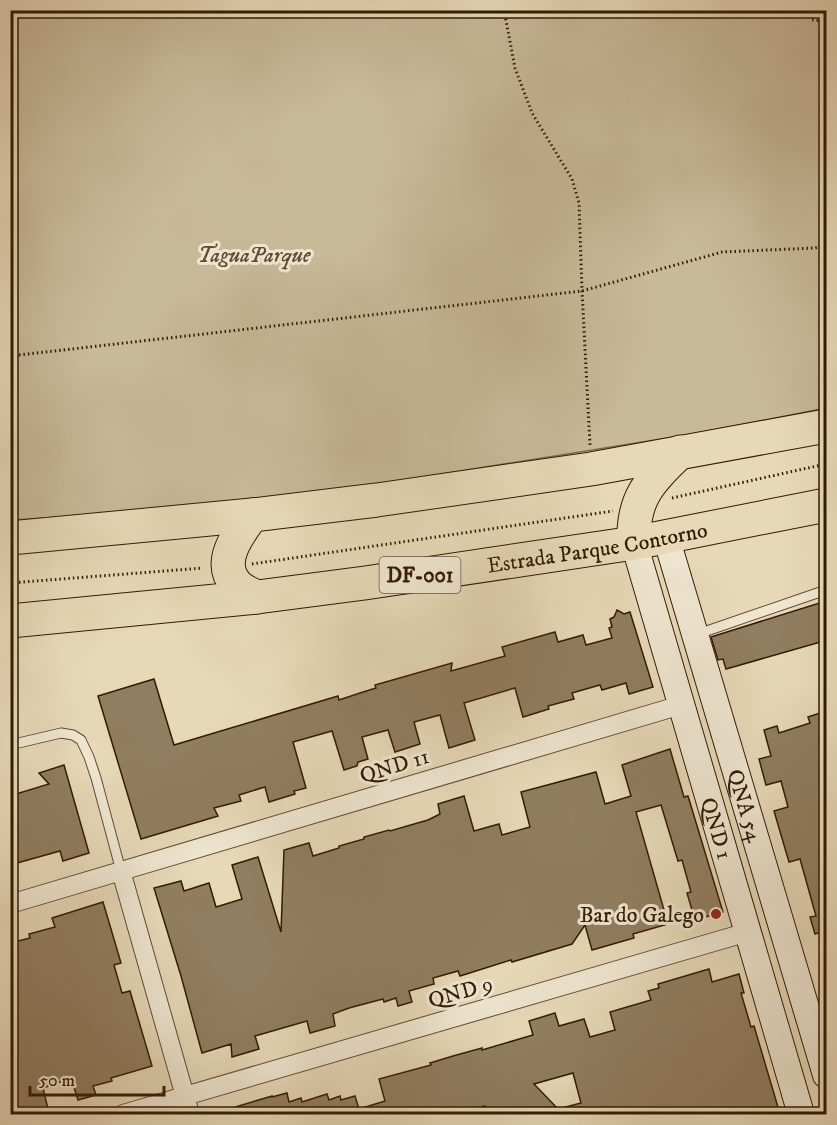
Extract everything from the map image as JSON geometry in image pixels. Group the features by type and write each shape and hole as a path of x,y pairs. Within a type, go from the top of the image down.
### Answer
{"highway":[{"path":"10,538 252,515 377,500 591,469 826,426"},
{"path":"634,543 633,526 638,505 654,478 680,452"},
{"name":"Estrada Parque Contorno","path":"10,621 257,597 365,583 634,543 826,505"},
{"path":"252,515 231,547 229,566 236,585 257,597"}],"main road":[{"name":"QNA 54","path":"666,537 826,1075"},
{"name":"QND 1","path":"634,543 801,1114"},
{"path":"662,638 669,628 695,632"}],"street":[{"name":"QND 11","path":"10,904 681,705"},
{"path":"121,871 190,1114"},
{"name":"QND 9","path":"123,1114 748,932"}],"lane":[{"path":"695,632 826,590"},
{"path":"10,745 61,733 73,735 81,740 89,757 121,871"}],"path":[{"path":"504,10 515,68 532,113 572,178 579,203 591,469"},
{"path":"812,20 826,21"},
{"path":"10,356 582,291 722,252 815,248 826,245"},
{"path":"10,583 262,563 603,513 826,464"}],"green space":[{"name":"TaguaParque","path":"11,11 826,11 826,408 692,434 367,486 130,513 11,520"}],"building":[{"path":"826,601 826,627 820,629 824,641 726,669 723,659 718,660 711,637"},
{"path":"617,610 624,614 630,612 653,687 629,694 626,683 602,690 600,685 572,693 574,699 548,706 549,709 523,717 515,688 464,703 475,740 449,748 440,715 414,722 420,744 395,752 388,730 362,737 368,759 344,770 332,731 293,742 306,788 269,802 265,787 239,795 241,801 214,808 218,816 141,839 98,696 154,679 174,745 338,696 339,700 376,688 375,685 452,663 451,671 505,656 502,647 555,632 558,642 583,635 586,645 612,638 609,628 612,627 610,619 614,617"},
{"path":"826,711 826,753 822,754 826,767 826,937 823,937 821,932 815,934 810,917 816,916 800,859 789,862 774,811 788,807 781,781 766,785 759,759 771,756 764,730 777,726 779,733 810,723 808,717"},
{"path":"670,749 684,797 688,796 723,912 695,920 687,893 691,892 682,860 678,861 661,805 636,812 668,924 633,934 634,938 592,950 585,925 572,944 460,976 458,971 433,978 434,984 409,991 412,1002 398,1006 396,998 384,1002 383,999 333,1014 335,1026 310,1033 307,1021 255,1036 259,1049 232,1057 231,1044 202,1053 154,888 181,881 184,891 209,883 216,907 242,899 232,865 258,857 281,932 284,850 309,843 313,856 364,839 364,837 428,820 440,814 438,804 464,796 474,831 499,824 502,835 530,827 521,792 596,772 605,804 631,796 622,765"},
{"path":"64,765 89,853 63,861 60,851 10,865 10,800 17,798 16,794 49,784 39,773"},
{"path":"103,902 121,963 114,965 122,993 130,991 152,1066 93,1086 96,1095 78,1100 71,1078 43,1088 48,1109 30,1114 10,1114 10,943 30,938 29,934 55,927 52,918"},
{"path":"709,969 712,982 739,974 744,993 741,993 751,1027 754,1026 780,1114 486,1114 485,1106 451,1114 222,1114 222,1111 287,1093 289,1102 301,1098 302,1102 327,1094 329,1100 340,1096 341,1100 355,1096 359,1109 385,1101 379,1079 533,1035 529,1021 555,1013 559,1026 584,1019 590,1037 615,1030 610,1012 651,1000 648,991 659,988 658,984","holes":["573,1073 581,1103 558,1109 534,1084"]}],"place":[{"name":"Bar do Galego","path":"716,914"}]}
